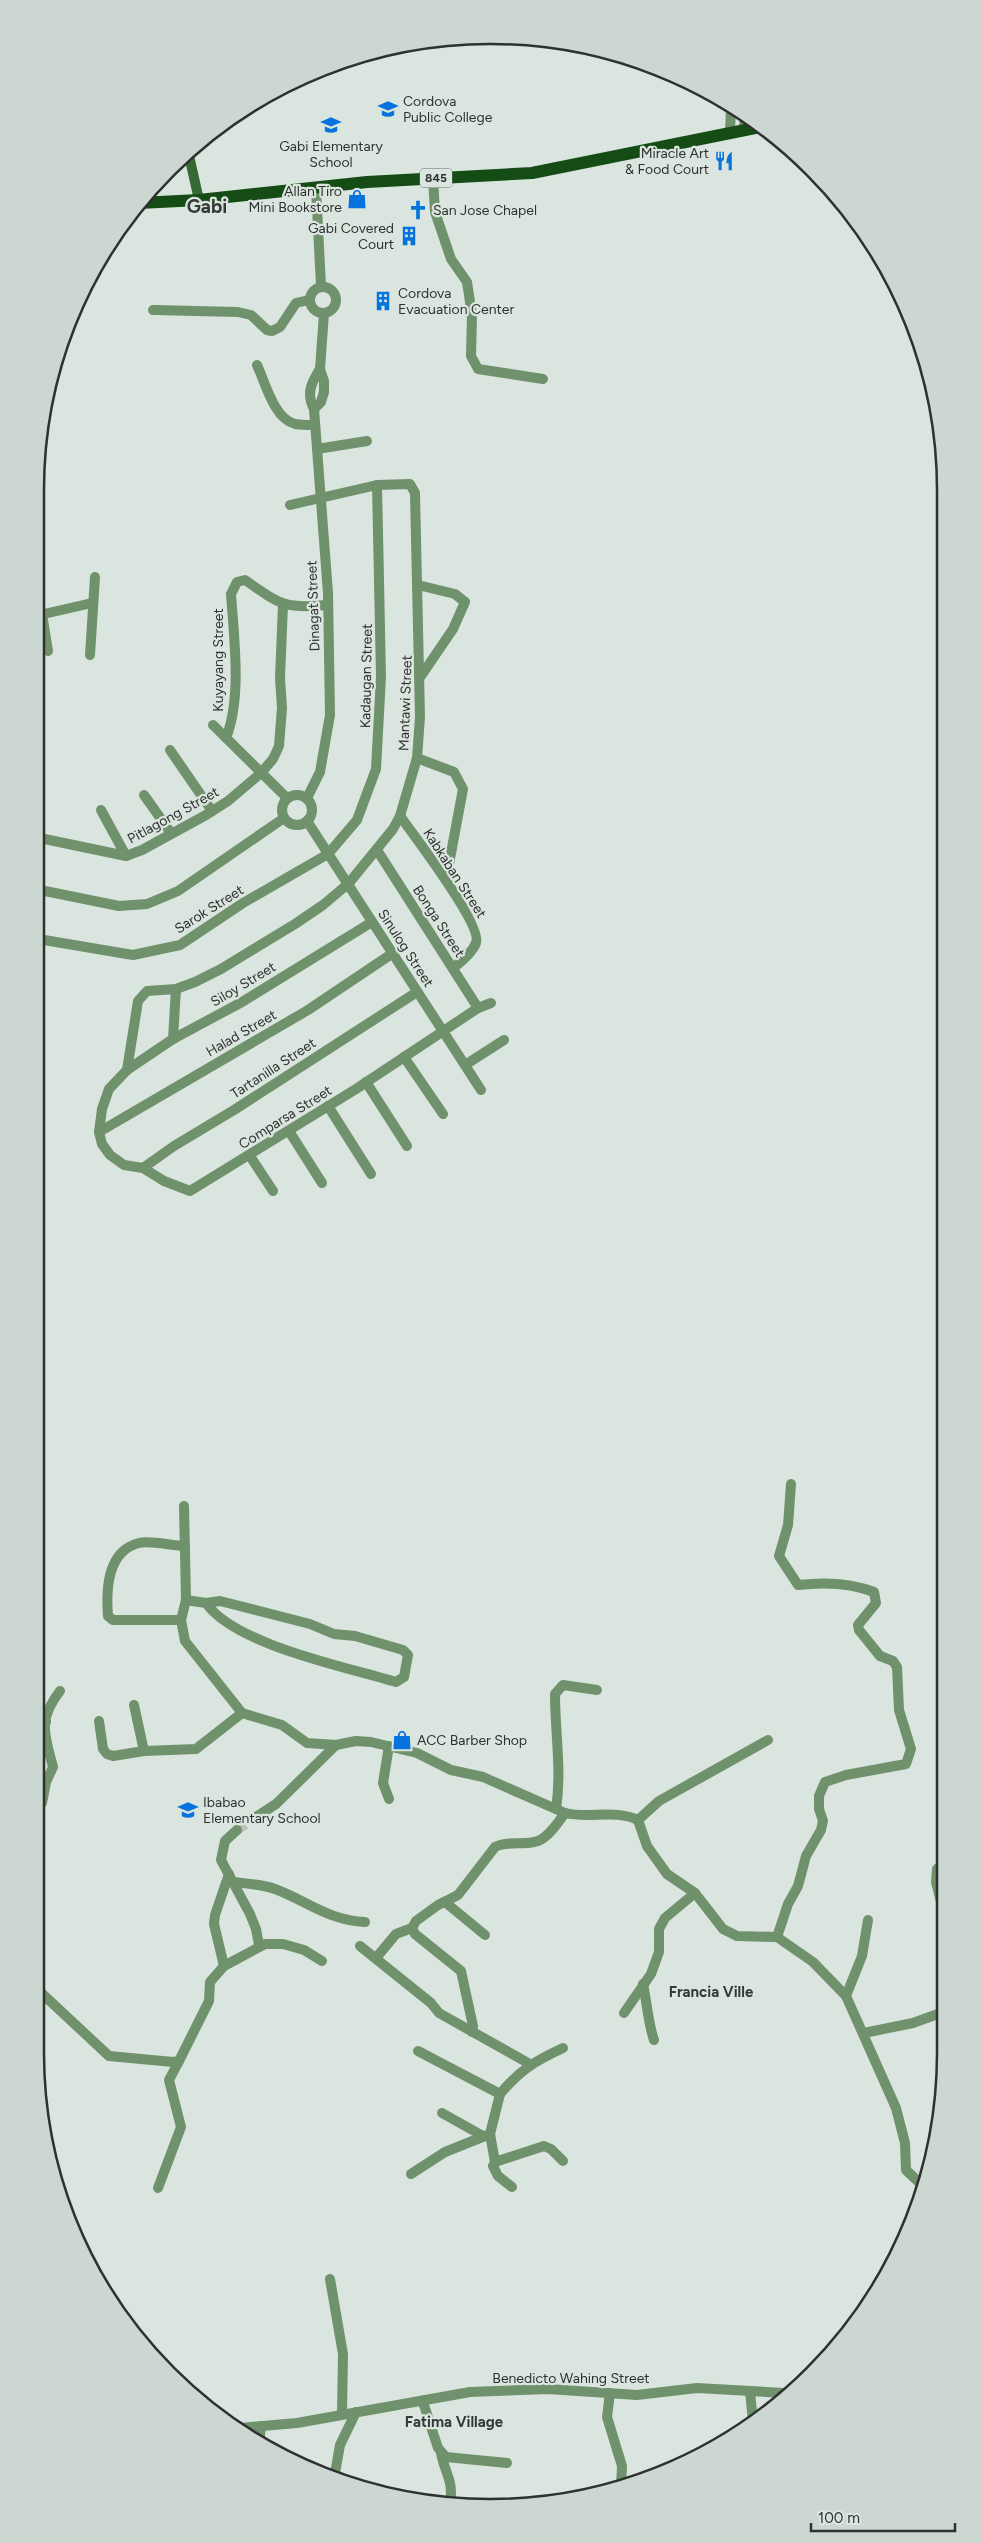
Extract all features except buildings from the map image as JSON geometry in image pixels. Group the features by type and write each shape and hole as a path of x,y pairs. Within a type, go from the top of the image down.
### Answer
{"main road":[{"name":"845","path":"150,202 199,200 433,178 492,177 532,173 752,129"}],"street":[{"path":"730,132 731,114"},
{"path":"744,123 744,130"},
{"path":"190,161 199,200"},
{"path":"433,178 435,212 451,259 467,282 472,315 471,356 478,369 543,379"},
{"path":"316,188 321,286"},
{"path":"321,286 332,290 336,298 334,307 324,313 313,309 309,300 312,292 321,286"},
{"path":"153,310 238,312 251,315 267,330 272,331 280,327 296,303 309,300"},
{"name":"Dinagat Street","path":"307,798 320,772 330,715 328,605 322,496 314,409 323,396 324,381 320,369 324,313"},
{"path":"257,365 273,399 287,420 295,424 315,425"},
{"path":"317,449 367,441"},
{"name":"Mantawi Street","path":"176,989 221,969 295,924 324,905 348,883 377,850 400,816 417,758 421,677 415,493 410,484 377,485 322,496 290,505"},
{"name":"Kadaugan Street","path":"328,854 357,820 376,769 381,677 377,485"},
{"path":"90,655 95,577"},
{"name":"Kuyayang Street","path":"226,738 232,724 234,692 231,594 237,582 245,580 282,604"},
{"path":"418,586 455,594 465,602 453,629 421,677"},
{"path":"44,614 92,603"},
{"path":"282,604 296,608 328,605"},
{"name":"Pitlagong Street","path":"44,839 126,856 142,850 212,811 261,774 272,760 279,746 282,708 280,678 282,604"},
{"path":"44,637 48,651"},
{"path":"213,725 287,798"},
{"path":"170,750 212,811"},
{"path":"417,758 454,772 464,789 446,880"},
{"path":"297,794 307,798 312,812 307,821 296,825 284,818 282,810 287,798 297,794"},
{"path":"144,795 171,834"},
{"path":"101,810 126,856"},
{"name":"Kabkaban Street","path":"400,816 446,880 476,931 477,942 463,961 453,968"},
{"path":"44,891 119,906 147,904 178,891 284,818"},
{"name":"Sinulog Street","path":"307,821 481,1090"},
{"name":"Bonga Street","path":"377,850 478,1008"},
{"name":"Sarok Street","path":"44,940 133,955 180,945 243,903 328,854"},
{"name":"Siloy Street","path":"100,1132 102,1109 109,1089 127,1070 173,1039 242,1002 372,922"},
{"name":"Halad Street","path":"100,1132 308,1010 393,953"},
{"path":"127,1070 140,997 152,989 176,989 173,1039"},
{"name":"Tartanilla Street","path":"143,1168 174,1146 234,1110 417,992"},
{"name":"Comparsa Street","path":"100,1132 102,1144 110,1155 124,1166 143,1168 164,1181 190,1191 250,1156 444,1032 478,1008 491,1002"},
{"path":"465,1065 504,1040"},
{"path":"404,1057 443,1114"},
{"path":"366,1082 407,1146"},
{"path":"328,1106 371,1174"},
{"path":"289,1131 322,1183"},
{"path":"250,1156 273,1191"},
{"path":"777,1937 788,1904 798,1886 806,1856 823,1822 819,1809 819,1796 825,1782 846,1775 906,1764 911,1749 899,1710 897,1667 893,1662 880,1656 859,1630 858,1625 876,1603 874,1592 862,1587 832,1584 798,1585 779,1556 788,1525 791,1484"},
{"path":"184,1506 186,1600 181,1620 184,1641 242,1714 282,1725 303,1742 336,1745 356,1741 417,1753 465,1775 483,1778 561,1811 579,1816 622,1814 638,1820"},
{"path":"181,1620 114,1620 108,1616 108,1586 114,1561 131,1546 139,1542 185,1546"},
{"path":"186,1600 206,1603 220,1601 310,1624 334,1634 356,1636 403,1650 408,1655 404,1677 396,1682 263,1643 212,1613 206,1603"},
{"path":"376,1958 396,1934 412,1928 416,1921 458,1895 495,1847 501,1844 537,1842 544,1837 561,1811 555,1694 564,1684 597,1690"},
{"path":"44,1792 46,1782 53,1768 48,1754 45,1734 47,1711 60,1691"},
{"path":"134,1705 144,1751"},
{"path":"99,1721 103,1749 107,1754 113,1756 144,1751 196,1749 242,1714"},
{"path":"638,1820 659,1801 768,1740"},
{"path":"256,1817 276,1804 336,1745"},
{"path":"389,1746 383,1782 389,1799"},
{"path":"638,1820 647,1846 667,1874 695,1893 729,1933 777,1937 813,1962 846,1996 896,2108 905,2143 906,2170 918,2181"},
{"path":"237,1830 225,1841 221,1852 221,1860 256,1929 260,1945"},
{"path":"937,1869 937,1886"},
{"path":"231,1878 274,1888 336,1918 349,1922 365,1922"},
{"path":"224,1966 214,1924 215,1915 231,1878"},
{"path":"624,2012 656,1962 659,1952 659,1929 665,1918 695,1893"},
{"path":"445,1902 485,1935"},
{"path":"846,1996 862,1956 868,1920"},
{"path":"412,1928 415,1934 461,1971 473,2026 472,2032"},
{"path":"158,2188 181,2127 169,2080 209,2001 210,1982 224,1966 260,1945 283,1944 304,1950 322,1961"},
{"path":"360,1946 431,2003 439,2013 530,2064"},
{"path":"643,1984 650,2017 650,2028 654,2040"},
{"path":"44,1995 109,2056 120,2059 179,2061"},
{"path":"864,2033 913,2023 937,2014"},
{"path":"512,2187 494,2172 495,2162 486,2135 500,2094 519,2072 530,2064 563,2048"},
{"path":"418,2051 500,2094"},
{"path":"442,2113 486,2135"},
{"path":"411,2174 446,2152 486,2135"},
{"path":"495,2162 544,2146 551,2149 563,2161"},
{"path":"330,2279 343,2354 342,2414"},
{"name":"Benedicto Wahing Street","path":"247,2427 297,2423 423,2402 470,2392 548,2389 636,2396 697,2388 779,2393"},
{"path":"750,2391 752,2414"},
{"path":"610,2393 607,2417 622,2466 621,2480"},
{"path":"423,2402 444,2466 452,2484 451,2497"},
{"path":"335,2471 340,2445 356,2412"},
{"path":"260,2435 261,2426"},
{"path":"441,2453 446,2457 507,2463"}],"tunnel":[{"path":"237,1830 256,1817"}],"place":[{"name":"Cordova Public College","path":"388,109"},
{"name":"Gabi Elementary School","path":"331,125"},
{"name":"Miracle Art & Food Court","path":"724,161"},
{"name":"Allan Tiro Mini Bookstore","path":"357,199"},
{"name":"San Jose Chapel","path":"418,210"},
{"name":"Gabi Covered Court","path":"409,236"},
{"name":"Cordova Evacuation Center","path":"383,301"},
{"name":"ACC Barber Shop","path":"402,1740"},
{"name":"Ibabao Elementary School","path":"188,1810"}],"district":[{"name":"Gabi","path":"207,206"},
{"name":"Francia Ville","path":"711,1992"},
{"name":"Fatima Village","path":"454,2422"}]}
